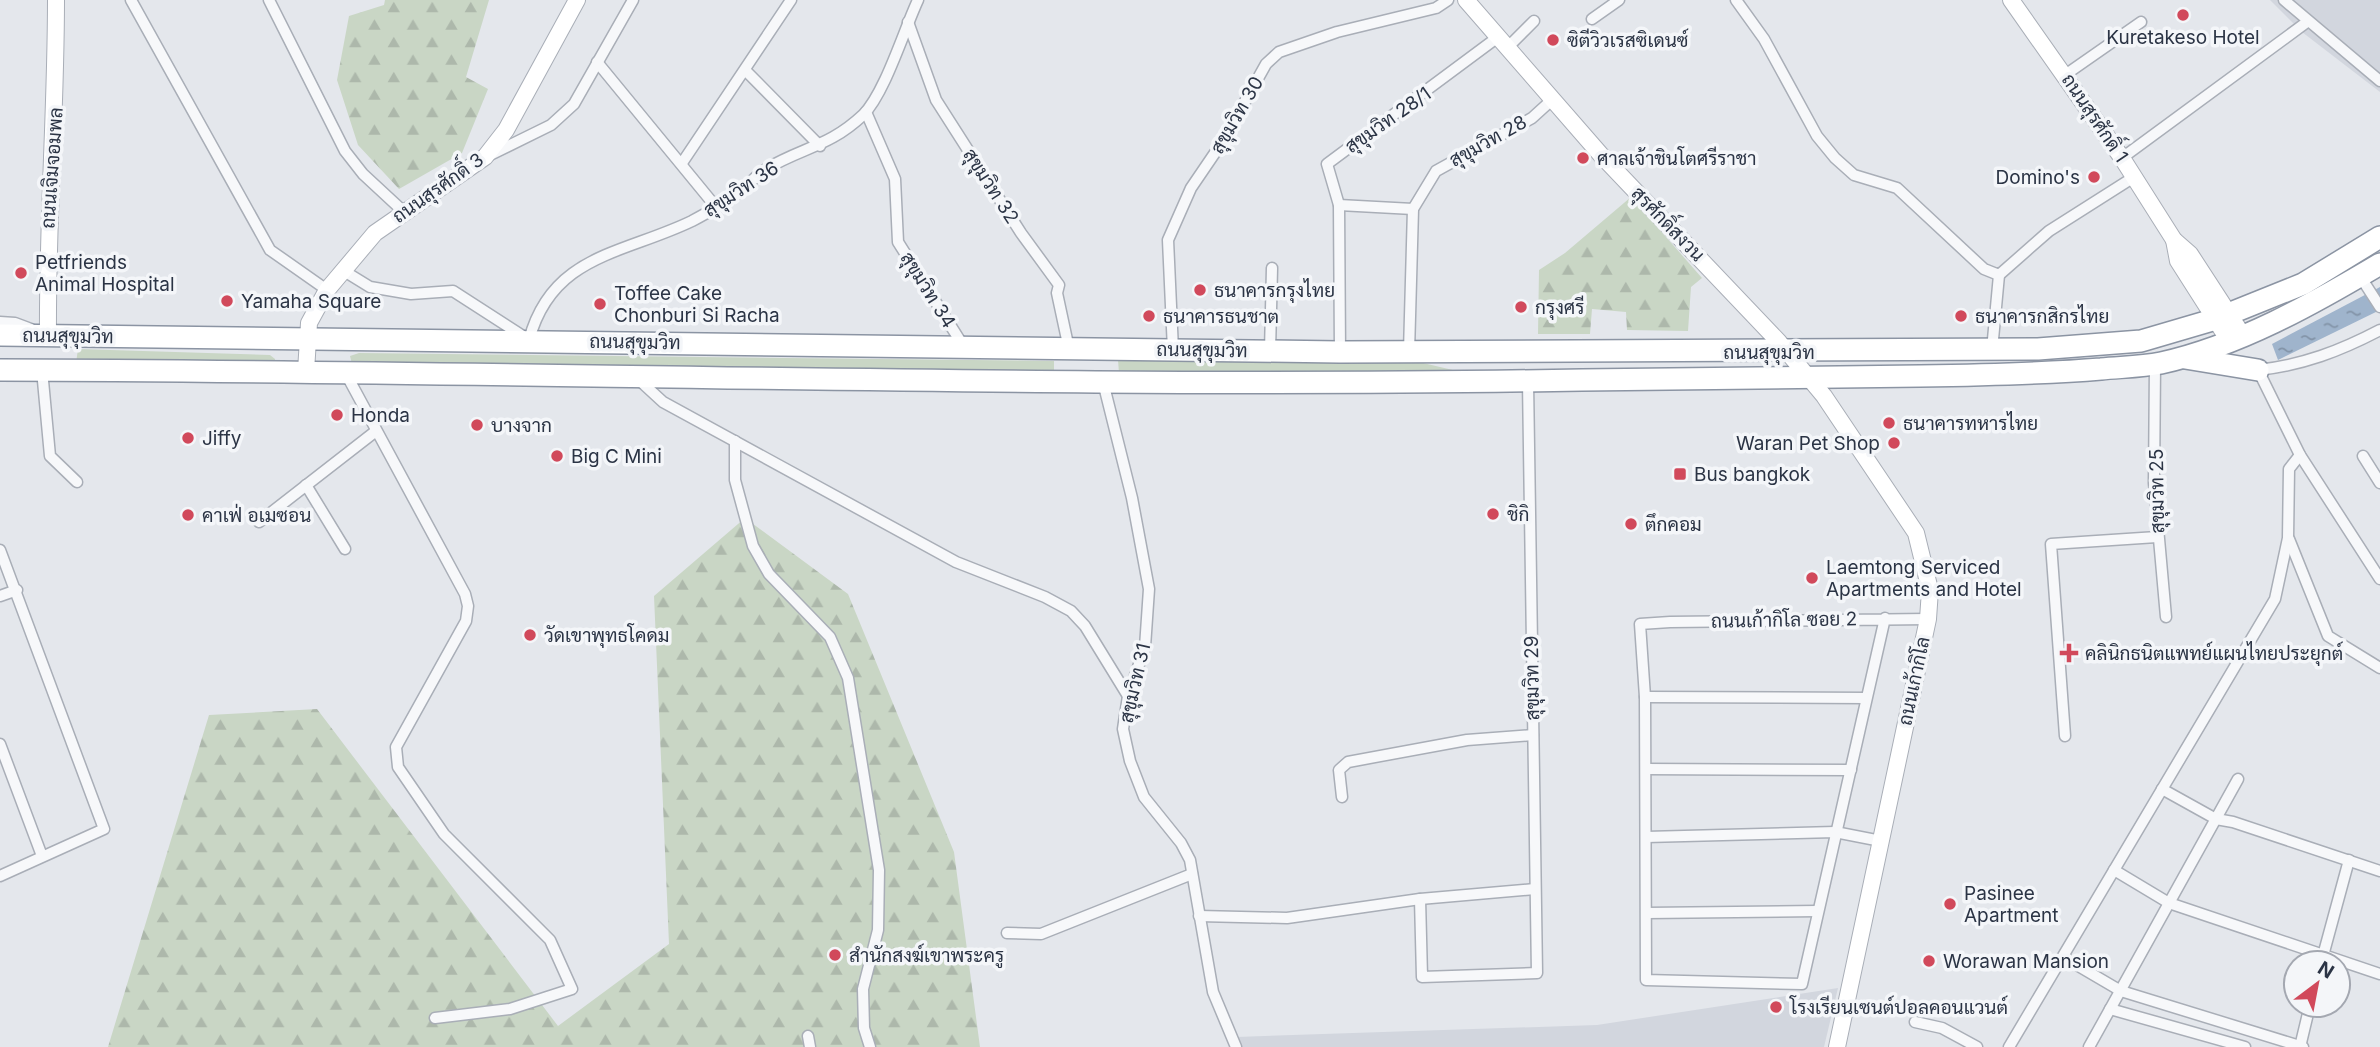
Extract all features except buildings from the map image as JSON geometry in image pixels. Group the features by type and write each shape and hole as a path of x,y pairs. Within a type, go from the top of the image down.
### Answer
{"highway":[{"name":"ถนนสุขุมวิท","path":"0,335 1340,352 1992,350 2141,341 2224,316 2303,284 2380,237"},
{"name":"ถนนสุขุมวิท","path":"0,370 306,371 638,379 1103,382 1528,382 2026,375 2155,364 2182,357 2365,283 2380,264"},
{"path":"2182,357 2258,370"}],"main road":[{"name":"ถนนเจิมจอมพล","path":"48,336 47,245 56,105 56,0"},
{"name":"ถนนสุรศักดิ์ 3","path":"306,371 309,323 327,290 375,233 485,158 506,130 577,0"},
{"name":"สุรศักดิ์สงวน","path":"1466,0 1601,155 1788,352"},
{"name":"ถนนสุรศักดิ์ 1","path":"2011,0 2122,158 2174,240 2190,254 2236,337"},
{"name":"ถนนเก้ากิโล","path":"1788,352 1809,376 1867,456 1916,533 1930,590 1928,619 1837,1047"}],"street":[{"path":"131,0 270,250 327,290"},
{"path":"269,0 345,151 363,174 404,212"},
{"path":"485,158 551,125 574,104 633,0"},
{"path":"682,163 791,0"},
{"name":"สุขุมวิท 36","path":"529,340 555,286 579,267 693,220 736,194 765,169 838,137 866,112 879,90 918,0"},
{"name":"สุขุมวิท 30","path":"1173,350 1168,240 1191,187 1223,141 1266,64 1279,52 1397,15 1436,8 1448,0"},
{"path":"1592,19 1619,0"},
{"path":"1736,0 1764,39 1817,136 1835,158 1854,175 1898,188 1947,237 1984,269 1998,275"},
{"path":"2284,0 2307,22 2379,78"},
{"path":"1503,42 1534,21"},
{"name":"สุขุมวิท 32","path":"908,22 936,100 1021,233 1059,285 1057,293 1069,349"},
{"path":"2065,75 2141,22"},
{"path":"2122,158 2307,22"},
{"name":"สุขุมวิท 28/1","path":"1340,352 1339,205 1327,164 1402,108 1419,100 1503,42"},
{"path":"597,62 716,207"},
{"path":"746,71 820,146"},
{"name":"สุขุมวิท 28","path":"1409,352 1413,209 1436,171 1532,118 1554,98"},
{"name":"สุขุมวิท 34","path":"866,112 895,179 898,242 964,347"},
{"path":"1992,350 1998,275 2049,231 2134,177"},
{"path":"1339,205 1413,209"},
{"path":"1270,351 1272,268"},
{"path":"344,271 370,287 411,294 453,291 529,340"},
{"path":"2365,283 2380,307"},
{"path":"0,322 15,323 48,336"},
{"path":"2380,330 2330,355 2295,366 2258,370 2300,455 2380,579"},
{"name":"สุขุมวิท 25","path":"2155,364 2154,483 2166,617"},
{"path":"41,370 50,456 77,482"},
{"path":"345,372 465,594 468,607 466,621 396,747 398,767 444,834 550,940 572,989 510,1009 435,1018"},
{"path":"638,379 663,401 956,562 1045,597 1071,611 1085,626 1128,696"},
{"name":"สุขุมวิท 31","path":"1103,382 1132,498 1149,589 1145,647 1128,696 1123,729 1130,761 1144,797 1181,843 1191,860 1213,992 1236,1047"},
{"name":"สุขุมวิท 29","path":"1420,899 1422,977 1537,974 1528,382"},
{"path":"260,522 376,430"},
{"path":"735,441 735,480 753,546 769,574 830,636 848,678 879,870 878,930 863,989 864,1028 870,1047"},
{"path":"2009,1047 2275,599 2288,538 2289,469 2300,455"},
{"path":"2363,456 2380,483"},
{"path":"306,485 345,549"},
{"path":"2065,736 2051,544 2157,537"},
{"path":"2288,538 2328,636 2380,668"},
{"path":"0,551 17,590 104,829 0,876"},
{"path":"0,597 17,590"},
{"path":"1866,698 1645,697 1646,981 1802,984 1885,618"},
{"name":"ถนนเก้ากิโล ซอย 2","path":"1645,697 1640,624 1928,619"},
{"path":"1342,797 1339,770 1349,762 1467,740 1533,735"},
{"path":"0,744 42,856"},
{"path":"1646,769 1851,770"},
{"path":"2090,1047 2238,779"},
{"path":"2162,789 2216,819 2233,822 2380,871"},
{"path":"1646,838 1835,832 1881,841"},
{"path":"2325,949 2349,860"},
{"path":"2114,870 2169,903 2295,949"},
{"path":"1007,933 1041,934 1192,874"},
{"path":"1199,916 1287,918 1420,899 1535,889"},
{"path":"1647,913 1817,911"},
{"path":"2063,957 2120,991 2301,1047 2307,1019"},
{"path":"2352,967 2380,974"},
{"path":"2110,1009 2245,1047"},
{"path":"1915,1022 1942,1028 1977,1047"}],"shaded area":[{"path":"2270,0 2380,0 2380,92 2302,32"},
{"name":"โรงเรียนเซนต์ปอลคอนแวนต์","path":"1838,988 1824,1047 1240,1047 1236,1037 1597,1025"}],"green space":[{"path":"385,0 489,0 466,77 488,89 462,153 399,189 358,145 337,80 349,16 384,5"},
{"path":"1631,197 1702,278 1691,287 1688,331 1627,330 1626,312 1592,309 1590,334 1538,334 1539,270 1565,253"},
{"path":"78,349 270,355 275,362 76,363"},
{"path":"359,353 1054,361 1054,372 352,364 350,356"},
{"path":"1118,360 1423,363 1457,371 1426,376 1119,373"},
{"path":"745,518 848,594 954,852 980,1047 108,1047 209,715 317,709 558,1026 669,944 654,596"}],"water":[{"path":"2380,287 2380,310 2278,360 2272,344"}],"place":[{"name":"Kuretakeso Hotel","path":"2183,15"},
{"name":"ซิตีวิวเรสซิเดนซ์","path":"1553,40"},
{"name":"ศาลเจ้าชินโตศรีราชา","path":"1583,158"},
{"name":"Domino's","path":"2094,177"},
{"name":"Petfriends Animal Hospital","path":"21,273"},
{"name":"ธนาคารกรุงไทย","path":"1200,290"},
{"name":"Yamaha Square","path":"227,301"},
{"name":"Toffee Cake Chonburi Si Racha","path":"600,304"},
{"name":"กรุงศรี","path":"1521,307"},
{"name":"ธนาคารธนชาต","path":"1149,316"},
{"name":"ธนาคารกสิกรไทย","path":"1961,316"},
{"name":"Honda","path":"337,415"},
{"name":"ธนาคารทหารไทย","path":"1889,423"},
{"name":"บางจาก","path":"477,425"},
{"name":"Jiffy","path":"188,438"},
{"name":"Waran Pet Shop","path":"1894,443"},
{"name":"Big C Mini","path":"557,456"},
{"name":"Bus bangkok","path":"1680,474"},
{"name":"ชิกิ","path":"1493,514"},
{"name":"คาเฟ่ อเมซอน","path":"188,515"},
{"name":"ตึกคอม","path":"1631,524"},
{"name":"Laemtong Serviced Apartments and Hotel","path":"1812,578"},
{"name":"วัดเขาพุทธโคดม","path":"530,635"},
{"name":"คลินิกธนิตแพทย์แผนไทยประยุกต์","path":"2069,653"},
{"name":"Pasinee Apartment","path":"1950,904"},
{"name":"สำนักสงฆ์เขาพระครู","path":"835,955"},
{"name":"Worawan Mansion","path":"1929,961"},
{"name":"โรงเรียนเซนต์ปอลคอนแวนต์","path":"1776,1007"}]}
